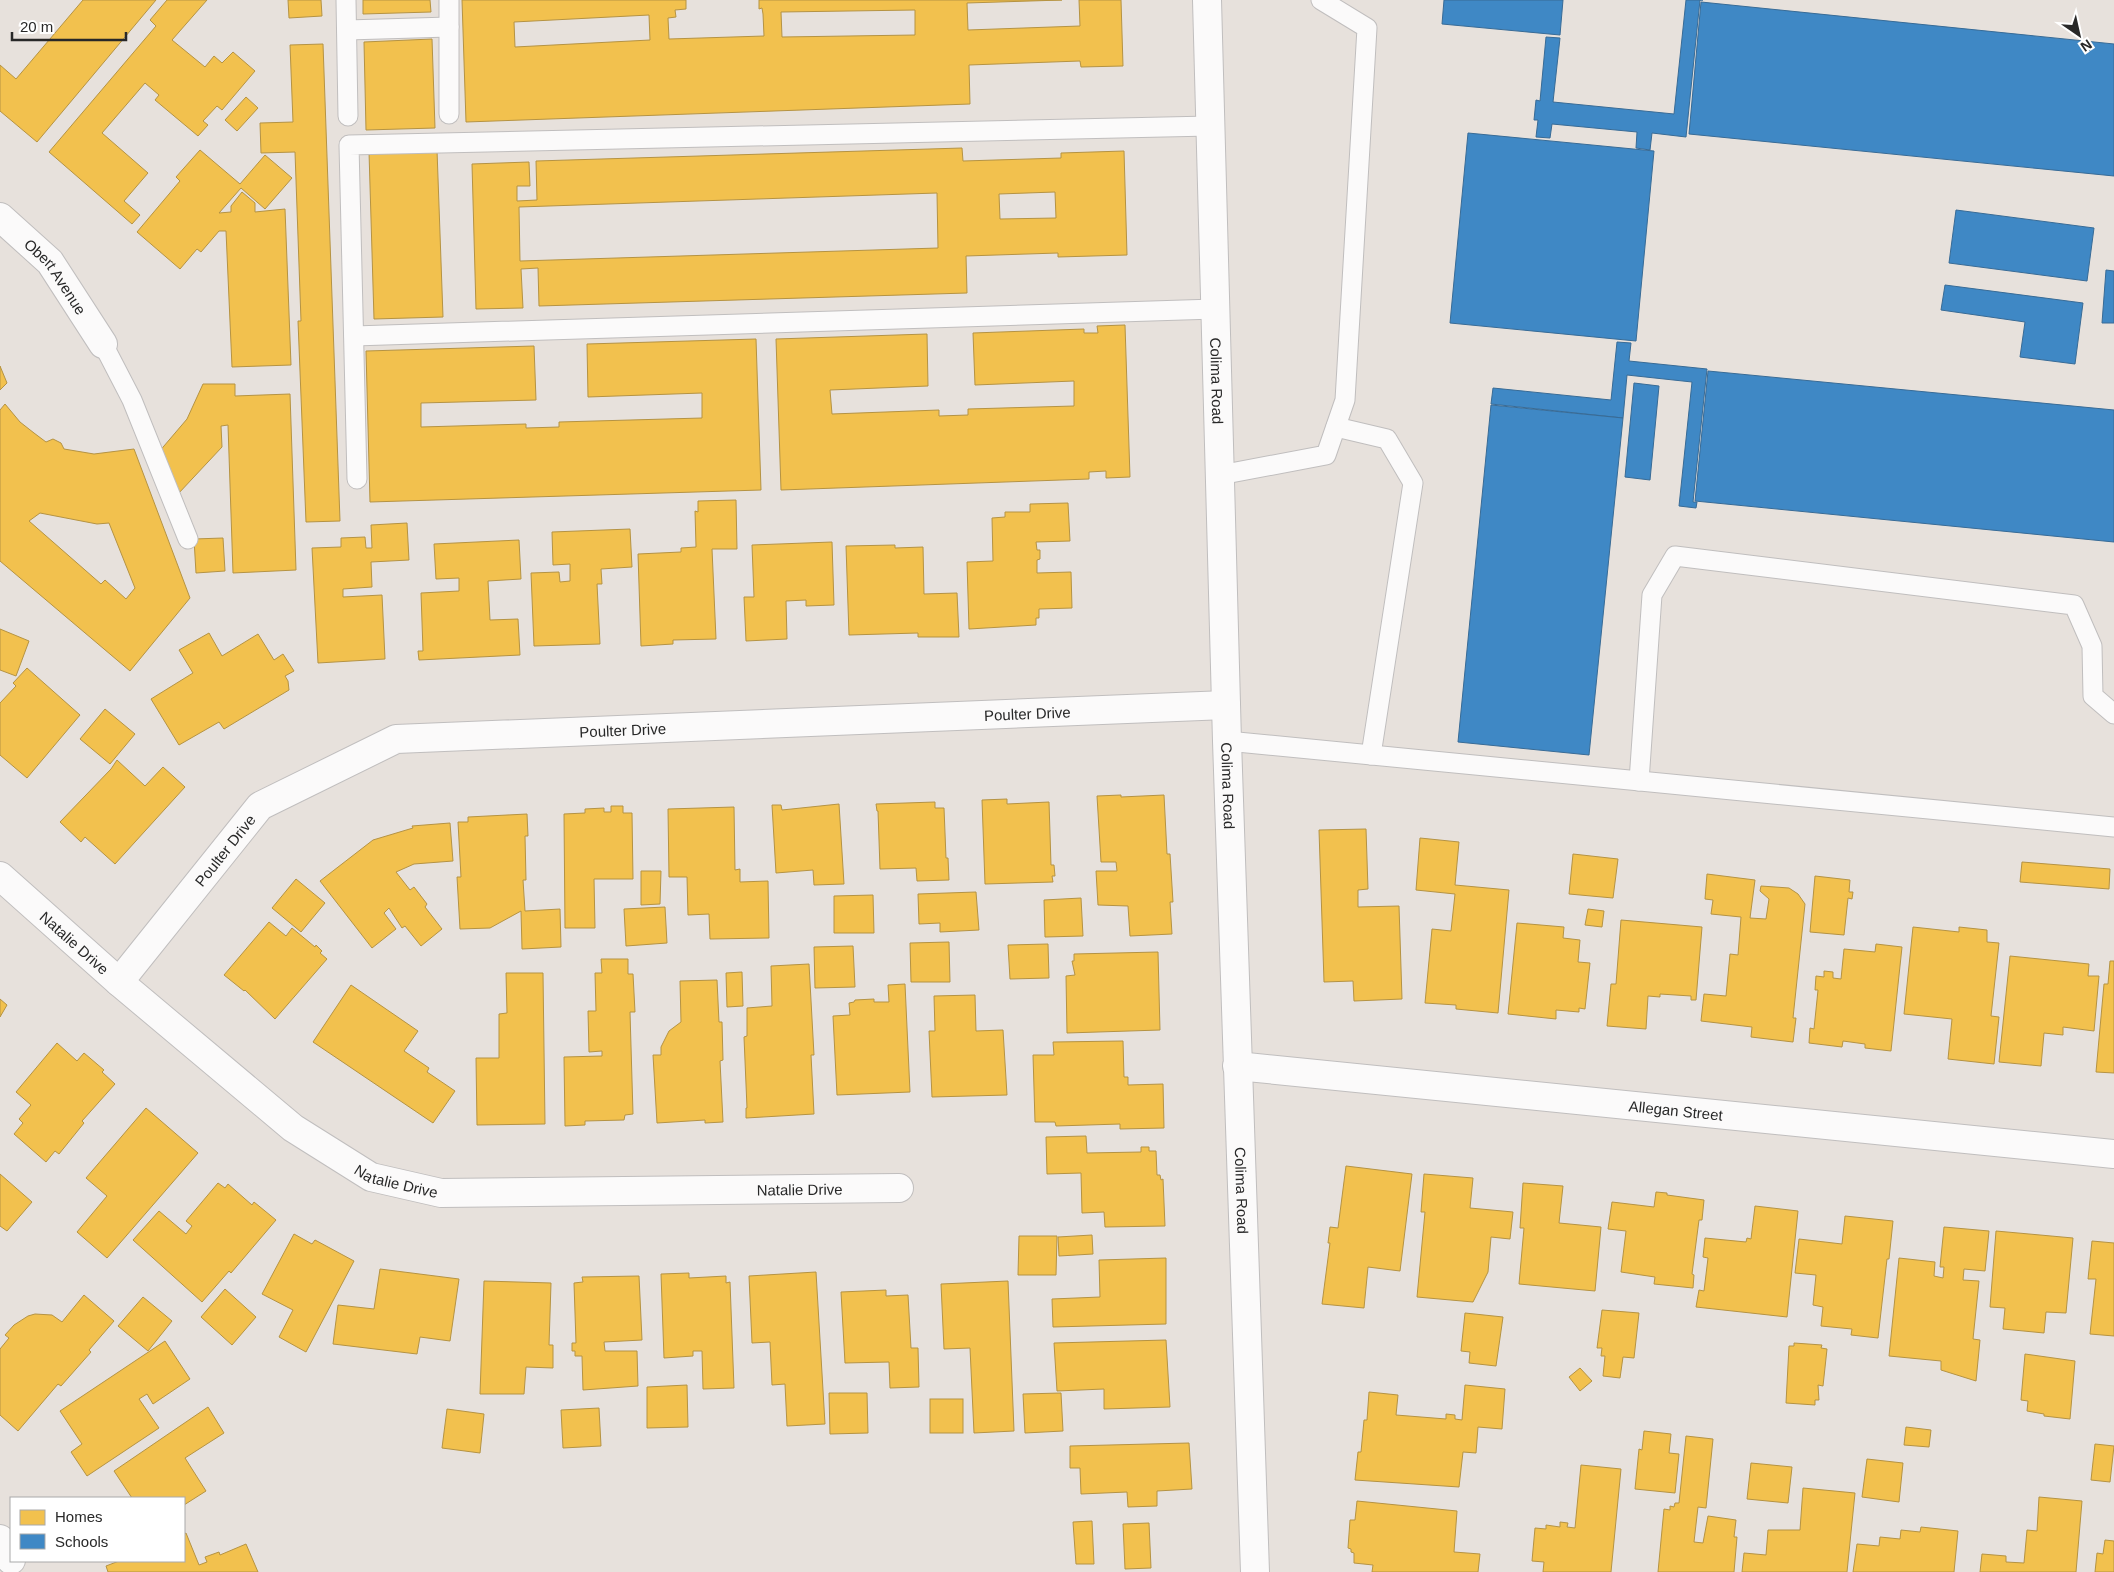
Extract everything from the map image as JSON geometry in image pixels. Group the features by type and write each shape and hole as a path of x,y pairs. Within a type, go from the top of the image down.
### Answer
{"street":[{"name":"Colima Road","path":"1207,0 1227,741 1255,1572"},
{"name":"Obert Avenue","path":"0,217 50,262 103,344"},
{"name":"Poulter Drive","path":"119,982 260,806 396,739 1226,705"},
{"name":"Natalie Drive","path":"0,876 119,982 293,1128 371,1177 441,1193 899,1188"},
{"name":"Allegan Street","path":"1237,1066 2114,1154"},
{"path":"0,1539 10,1556"}],"lane":[{"path":"346,0 348,116"},
{"path":"449,0 449,114"},
{"path":"1220,475 1326,455 1345,400 1367,28 1344,7 1322,0"},
{"path":"347,30 449,26"},
{"path":"356,480 349,145 1210,126"},
{"path":"354,336 1215,308"},
{"path":"103,344 132,400 188,539"},
{"path":"1336,427 1387,439 1414,482 1371,755"},
{"path":"1639,781 1652,595 1675,556 2074,605 2092,646 2093,696 2114,714"},
{"path":"1227,741 2114,827"}],"building: Homes":[{"path":"83,0 156,0 37,142 0,111 0,65 16,79"},
{"path":"167,0 207,0 172,40 205,67 214,56 222,63 233,52 255,71 222,110 217,106 203,121 208,125 198,136 155,100 159,95 145,83 102,133 148,173 124,201 140,215 132,224 49,152 156,26 150,20"},
{"path":"288,0 321,0 322,16 289,18"},
{"path":"363,0 430,0 431,12 363,14"},
{"path":"462,0 686,0 686,9 675,10 676,17 668,18 669,39 764,36 763,14 762,8 759,9 759,0 1062,0 967,3 968,30 1080,26 1079,0 1121,0 1123,66 1081,67 1080,61 969,65 970,104 466,122","holes":["915,10 915,35 782,37 781,12","649,15 650,40 515,47 514,22"]},
{"path":"432,39 435,128 366,130 364,42"},
{"path":"323,44 340,521 306,522 298,321 301,321 295,152 261,153 260,123 293,122 290,45"},
{"path":"246,97 258,108 237,131 225,120"},
{"path":"962,148 963,161 1061,158 1061,153 1124,151 1127,255 1058,257 1058,253 966,256 967,293 539,306 538,268 521,269 523,308 476,309 472,164 529,162 530,186 517,186 517,201 537,200 536,161","holes":["1055,192 1056,218 1000,219 999,194","937,193 938,248 520,261 519,207"]},
{"path":"200,150 240,184 265,155 292,178 265,209 241,188 219,213 231,212 231,206 242,192 255,203 255,212 285,209 291,365 232,367 226,231 219,231 201,252 197,249 180,269 137,232 180,181 176,177"},
{"path":"437,150 443,317 374,319 369,152"},
{"path":"1125,325 1130,477 1106,478 1106,471 1089,472 1089,479 781,490 776,339 927,334 928,386 830,390 832,414 939,410 939,416 968,415 968,409 1074,406 1074,381 975,385 973,333 1084,329 1084,333 1098,333 1097,326"},
{"path":"756,339 761,490 370,502 366,351 534,346 536,400 421,403 421,427 526,424 526,428 559,427 559,422 702,418 702,393 588,397 587,344"},
{"path":"0,366 7,383 0,390"},
{"path":"203,384 235,384 235,396 290,394 296,570 233,573 228,425 221,426 222,447 178,494 158,453 187,419"},
{"path":"5,404 20,422 34,433 46,442 53,439 61,443 64,449 94,454 134,449 190,598 130,671 0,561 0,410","holes":["40,513 97,524 109,523 135,588 126,599 105,580 101,584 29,521"]},
{"path":"736,500 737,549 712,549 716,639 673,640 673,644 641,646 638,554 681,552 681,548 696,547 695,511 698,512 698,501"},
{"path":"1068,503 1070,541 1036,542 1037,550 1040,550 1040,559 1037,560 1037,573 1071,572 1072,608 1039,609 1039,618 1036,618 1036,625 969,629 967,562 993,561 992,518 1005,517 1005,512 1030,512 1030,504"},
{"path":"407,523 409,560 371,562 372,587 343,589 343,597 382,595 385,659 318,663 312,548 341,547 341,538 365,537 366,548 372,548 371,525"},
{"path":"630,529 632,567 601,569 602,584 597,584 600,644 534,646 531,573 559,572 560,582 570,581 570,564 553,565 552,532"},
{"path":"223,538 225,571 196,573 194,539"},
{"path":"519,540 521,579 488,581 490,620 518,619 520,655 419,660 418,651 423,651 421,593 459,591 459,578 436,579 434,544"},
{"path":"832,542 834,605 806,606 806,600 786,601 787,639 746,641 744,597 754,597 752,545"},
{"path":"895,545 895,548 923,547 924,594 957,593 959,637 918,637 918,633 849,635 846,546"},
{"path":"0,629 29,641 16,676 0,670"},
{"path":"209,633 222,656 258,634 274,660 283,654 294,671 285,676 288,681 289,690 224,729 219,722 179,745 151,699 193,673 179,650"},
{"path":"27,668 80,715 27,778 0,755 0,703 16,686 13,683"},
{"path":"105,709 135,734 110,764 80,739"},
{"path":"117,760 145,786 163,767 185,787 115,864 85,837 81,842 60,822 111,769"},
{"path":"1121,795 1121,797 1164,795 1167,854 1170,854 1173,902 1170,902 1172,934 1130,936 1128,906 1098,905 1096,871 1117,871 1116,862 1101,862 1097,796"},
{"path":"1007,799 1007,804 1049,802 1051,865 1054,865 1055,876 1052,876 1053,882 985,884 982,800"},
{"path":"935,802 935,808 944,808 949,880 917,881 916,868 880,869 878,811 876,804"},
{"path":"839,804 844,884 814,885 813,870 776,873 772,805 781,805 782,810"},
{"path":"611,806 623,806 623,813 632,813 633,879 594,879 595,928 565,928 564,814 585,813 585,809 604,808 604,812 611,812"},
{"path":"734,807 735,870 740,869 740,882 768,881 769,938 710,939 709,914 688,915 687,877 669,877 668,809"},
{"path":"527,814 528,836 525,836 526,880 523,880 525,911 560,909 561,947 522,949 521,911 490,928 460,929 457,877 461,877 458,822 468,822 468,817"},
{"path":"450,823 453,861 414,864 396,872 410,890 414,887 427,904 425,907 442,929 421,946 405,926 402,928 389,908 384,913 396,929 372,948 320,881 373,840 413,828 412,826"},
{"path":"1366,829 1368,889 1358,890 1358,907 1399,906 1402,999 1354,1001 1353,981 1324,982 1319,830"},
{"path":"1420,838 1459,842 1455,885 1509,890 1498,1013 1456,1009 1456,1005 1425,1003 1432,929 1451,931 1455,894 1416,890"},
{"path":"1573,854 1618,859 1613,898 1569,894"},
{"path":"2022,862 2110,869 2109,889 2020,882"},
{"path":"641,871 661,871 660,904 641,905"},
{"path":"1707,874 1755,880 1750,918 1766,919 1769,899 1760,891 1761,886 1789,888 1798,894 1805,904 1793,1018 1796,1018 1793,1042 1751,1037 1752,1027 1701,1021 1704,994 1726,996 1730,954 1738,955 1741,917 1711,914 1713,900 1705,899"},
{"path":"1815,876 1850,880 1849,892 1853,892 1852,899 1848,898 1844,935 1810,932"},
{"path":"296,879 325,903 301,932 272,908"},
{"path":"976,892 979,930 940,932 940,923 919,924 918,894"},
{"path":"873,895 874,933 834,933 834,896"},
{"path":"1081,898 1083,936 1045,937 1044,900"},
{"path":"665,907 667,943 626,946 624,909"},
{"path":"1588,909 1604,911 1602,927 1585,925"},
{"path":"1621,920 1702,927 1696,1000 1691,1000 1691,996 1660,994 1660,997 1648,996 1646,1029 1607,1026 1611,984 1616,984"},
{"path":"269,922 286,936 292,928 315,947 316,945 322,951 320,953 327,959 275,1019 245,990 224,975"},
{"path":"1517,923 1564,927 1563,938 1580,940 1578,962 1590,963 1585,1009 1579,1008 1579,1012 1556,1010 1556,1019 1508,1014"},
{"path":"1913,927 1959,932 1959,927 1987,930 1987,942 1999,943 1991,1016 1999,1017 1994,1064 1948,1059 1952,1019 1904,1014"},
{"path":"949,942 950,982 911,982 910,943"},
{"path":"1048,944 1049,978 1010,979 1008,945"},
{"path":"1876,944 1902,947 1891,1051 1865,1048 1865,1044 1843,1041 1842,1047 1809,1043 1810,1028 1814,1029 1818,990 1815,990 1816,976 1824,977 1824,971 1833,972 1833,978 1841,979 1844,949 1875,952"},
{"path":"853,946 855,987 815,988 814,947"},
{"path":"1158,952 1160,1030 1067,1033 1066,976 1075,975 1072,961 1074,961 1074,954"},
{"path":"2010,956 2089,964 2088,976 2099,976 2094,1031 2063,1027 2063,1035 2044,1033 2041,1066 1999,1062"},
{"path":"601,959 628,959 628,974 633,974 635,1012 630,1012 633,1114 625,1115 624,1120 585,1121 585,1125 565,1126 564,1057 602,1056 602,1051 589,1052 588,1011 596,1011 595,973 602,973"},
{"path":"2110,961 2114,961 2114,1073 2096,1072 2104,984 2108,984"},
{"path":"809,964 814,1055 811,1055 814,1114 746,1118 744,1037 747,1036 747,1008 772,1006 771,966"},
{"path":"742,972 743,1006 727,1007 726,973"},
{"path":"506,973 543,973 545,1124 477,1125 476,1058 499,1058 499,1014 507,1013"},
{"path":"717,980 719,1022 722,1022 723,1060 720,1061 723,1122 705,1123 705,1120 657,1123 653,1055 661,1055 661,1047 669,1031 681,1022 680,981"},
{"path":"905,984 910,1092 837,1095 833,1016 850,1015 849,1003 855,1000 874,999 874,1002 889,1002 888,985"},
{"path":"351,985 418,1031 404,1051 429,1068 427,1072 455,1091 433,1123 313,1042"},
{"path":"975,995 976,1031 1003,1030 1007,1095 932,1097 929,1031 935,1031 934,996"},
{"path":"0,999 7,1005 0,1017"},
{"path":"1123,1041 1124,1077 1128,1077 1128,1085 1163,1084 1164,1128 1120,1129 1120,1124 1056,1126 1055,1122 1035,1122 1033,1055 1054,1055 1053,1042"},
{"path":"57,1043 77,1061 84,1053 104,1070 102,1072 115,1084 82,1121 84,1123 59,1154 55,1151 46,1162 14,1134 23,1123 19,1119 31,1105 16,1092"},
{"path":"146,1108 198,1153 107,1258 77,1232 107,1196 86,1178"},
{"path":"1086,1136 1087,1153 1141,1152 1141,1147 1149,1147 1149,1151 1156,1151 1157,1175 1160,1175 1161,1180 1163,1179 1165,1226 1105,1227 1104,1212 1082,1213 1081,1173 1047,1174 1046,1137"},
{"path":"1346,1166 1412,1174 1400,1271 1368,1267 1364,1308 1322,1304 1330,1243 1328,1243 1330,1227 1338,1228"},
{"path":"0,1174 32,1202 7,1231 0,1226"},
{"path":"1424,1174 1473,1178 1470,1208 1513,1212 1510,1239 1491,1237 1488,1272 1473,1302 1417,1297 1425,1212 1421,1212"},
{"path":"218,1183 225,1188 228,1184 252,1205 254,1202 276,1220 231,1273 229,1271 202,1302 133,1240 159,1211 186,1234 192,1226 186,1221"},
{"path":"1523,1183 1563,1186 1559,1223 1601,1227 1595,1291 1519,1284 1524,1228 1520,1228"},
{"path":"1656,1192 1704,1200 1702,1220 1699,1220 1692,1274 1694,1275 1693,1288 1654,1284 1655,1277 1621,1272 1626,1231 1608,1229 1612,1202 1654,1207"},
{"path":"1755,1206 1798,1211 1787,1317 1696,1307 1699,1290 1704,1291 1708,1258 1703,1257 1705,1238 1746,1242 1747,1238 1751,1239"},
{"path":"1845,1216 1893,1221 1878,1338 1851,1335 1852,1329 1821,1326 1823,1307 1813,1305 1816,1275 1795,1273 1799,1239 1842,1244"},
{"path":"1944,1227 1989,1231 1985,1271 1964,1269 1963,1280 1979,1281 1973,1339 1980,1340 1976,1381 1941,1370 1941,1361 1889,1356 1899,1258 1935,1262 1934,1276 1943,1278 1944,1267 1940,1267"},
{"path":"1996,1231 2073,1238 2066,1313 2046,1312 2044,1333 2003,1329 2005,1308 1990,1307"},
{"path":"294,1234 312,1244 315,1240 354,1261 306,1352 279,1337 293,1310 262,1294"},
{"path":"1092,1235 1093,1254 1059,1256 1058,1237"},
{"path":"1019,1236 1057,1236 1056,1275 1018,1275"},
{"path":"2092,1241 2114,1243 2114,1336 2090,1334 2096,1279 2088,1279"},
{"path":"1166,1258 1166,1324 1053,1327 1052,1299 1100,1297 1099,1260"},
{"path":"380,1269 459,1279 450,1341 420,1337 417,1354 333,1344 338,1305 374,1309"},
{"path":"816,1272 825,1424 787,1426 785,1384 772,1385 770,1342 752,1343 749,1276"},
{"path":"689,1273 689,1278 726,1276 726,1283 730,1282 734,1388 703,1389 702,1351 693,1351 693,1356 664,1358 661,1274"},
{"path":"639,1276 642,1340 604,1342 605,1351 637,1351 638,1386 583,1390 582,1356 575,1356 575,1351 572,1351 572,1343 576,1343 574,1283 583,1282 582,1277"},
{"path":"484,1281 551,1283 549,1345 553,1345 553,1368 526,1367 524,1394 480,1394"},
{"path":"1008,1281 1014,1431 974,1433 970,1348 944,1349 941,1284"},
{"path":"225,1289 256,1317 232,1345 201,1317"},
{"path":"886,1290 886,1296 908,1295 911,1348 918,1348 919,1387 890,1388 889,1362 845,1363 841,1292"},
{"path":"84,1295 114,1321 89,1350 91,1352 61,1386 58,1384 18,1431 0,1415 0,1349 9,1338 5,1335 14,1325 35,1314 52,1315 62,1322"},
{"path":"143,1297 172,1321 148,1351 118,1326"},
{"path":"1602,1310 1639,1313 1634,1358 1623,1357 1620,1378 1603,1376 1605,1356 1601,1356 1602,1348 1597,1348"},
{"path":"1465,1313 1503,1317 1496,1366 1469,1363 1470,1352 1461,1351"},
{"path":"1166,1340 1170,1407 1104,1409 1104,1389 1057,1391 1054,1343"},
{"path":"165,1341 190,1379 153,1404 147,1394 139,1399 159,1428 87,1476 71,1452 82,1444 60,1411"},
{"path":"1794,1343 1822,1345 1821,1348 1827,1349 1823,1386 1818,1385 1819,1400 1815,1400 1815,1405 1786,1403 1789,1346 1794,1346"},
{"path":"2025,1354 2075,1361 2070,1419 2044,1416 2044,1414 2027,1411 2028,1401 2021,1400"},
{"path":"1580,1368 1592,1381 1580,1391 1569,1377"},
{"path":"687,1385 688,1427 647,1428 647,1387"},
{"path":"1465,1385 1505,1389 1502,1429 1478,1427 1476,1453 1463,1452 1459,1487 1355,1480 1358,1452 1361,1452 1364,1420 1367,1420 1369,1392 1398,1395 1396,1415 1446,1419 1446,1414 1455,1415 1455,1419 1462,1420"},
{"path":"829,1393 867,1393 868,1433 830,1434"},
{"path":"1061,1393 1063,1431 1025,1433 1023,1394"},
{"path":"930,1399 963,1399 963,1433 930,1433"},
{"path":"208,1407 224,1433 185,1458 206,1491 185,1504 185,1497 131,1497 114,1471"},
{"path":"599,1408 601,1446 563,1448 561,1410"},
{"path":"447,1409 484,1414 480,1453 442,1448"},
{"path":"1906,1427 1931,1430 1929,1447 1904,1445"},
{"path":"1644,1431 1671,1434 1669,1453 1679,1454 1675,1493 1635,1489 1639,1449 1642,1450"},
{"path":"1686,1436 1713,1439 1706,1508 1698,1507 1694,1542 1703,1543 1708,1516 1736,1520 1734,1537 1737,1537 1734,1572 1658,1572 1664,1509 1670,1510 1670,1506 1674,1507 1675,1503 1679,1503"},
{"path":"1189,1443 1192,1489 1157,1491 1157,1506 1128,1507 1127,1492 1081,1494 1080,1468 1070,1468 1070,1446"},
{"path":"2095,1444 2114,1446 2110,1482 2091,1480"},
{"path":"1867,1459 1903,1463 1899,1502 1862,1497"},
{"path":"1751,1463 1792,1467 1788,1503 1747,1499"},
{"path":"1581,1465 1621,1469 1611,1572 1543,1572 1544,1562 1532,1561 1535,1528 1546,1529 1546,1525 1560,1527 1560,1522 1568,1523 1567,1527 1575,1528"},
{"path":"1803,1488 1855,1493 1847,1572 1742,1572 1744,1553 1766,1555 1768,1530 1800,1530"},
{"path":"2039,1497 2082,1501 2076,1572 1980,1572 1982,1554 2006,1556 2006,1562 2024,1563 2027,1530 2037,1531"},
{"path":"1357,1501 1457,1511 1454,1552 1480,1554 1478,1572 1372,1572 1373,1565 1354,1563 1354,1553 1348,1548 1350,1520 1355,1520"},
{"path":"1092,1521 1094,1564 1076,1564 1073,1522"},
{"path":"1149,1523 1151,1568 1125,1569 1123,1524"},
{"path":"1921,1527 1958,1531 1954,1572 1853,1572 1857,1544 1879,1546 1880,1537 1900,1539 1901,1530 1920,1532"},
{"path":"185,1534 199,1565 207,1562 205,1557 219,1552 220,1555 246,1544 258,1572 108,1572 106,1566 116,1562 185,1562"},
{"path":"2105,1540 2114,1541 2114,1572 2095,1572 2097,1553 2103,1554"}],"building: Schools":[{"path":"1444,0 1563,0 1560,35 1442,24"},
{"path":"1686,0 1700,0 1686,137 1652,133 1650,150 1636,148 1637,132 1552,124 1550,138 1536,137 1538,120 1534,120 1536,100 1540,101 1546,37 1560,38 1553,102 1674,114"},
{"path":"1701,2 2114,44 2114,176 1689,134"},
{"path":"1468,133 1654,151 1636,341 1450,323"},
{"path":"1956,210 2094,228 2087,281 1949,263"},
{"path":"2106,270 2114,271 2114,323 2102,323"},
{"path":"1945,285 2083,303 2075,364 2020,357 2025,322 1941,310"},
{"path":"1617,342 1631,343 1629,361 1707,369 1693,502 1697,502 1696,508 1679,506 1692,382 1627,375 1623,418 1491,404 1493,388 1611,400"},
{"path":"1708,371 2114,410 2114,542 1695,501"},
{"path":"1634,383 1659,386 1650,480 1625,477"},
{"path":"1491,405 1623,418 1589,755 1458,742"}]}
